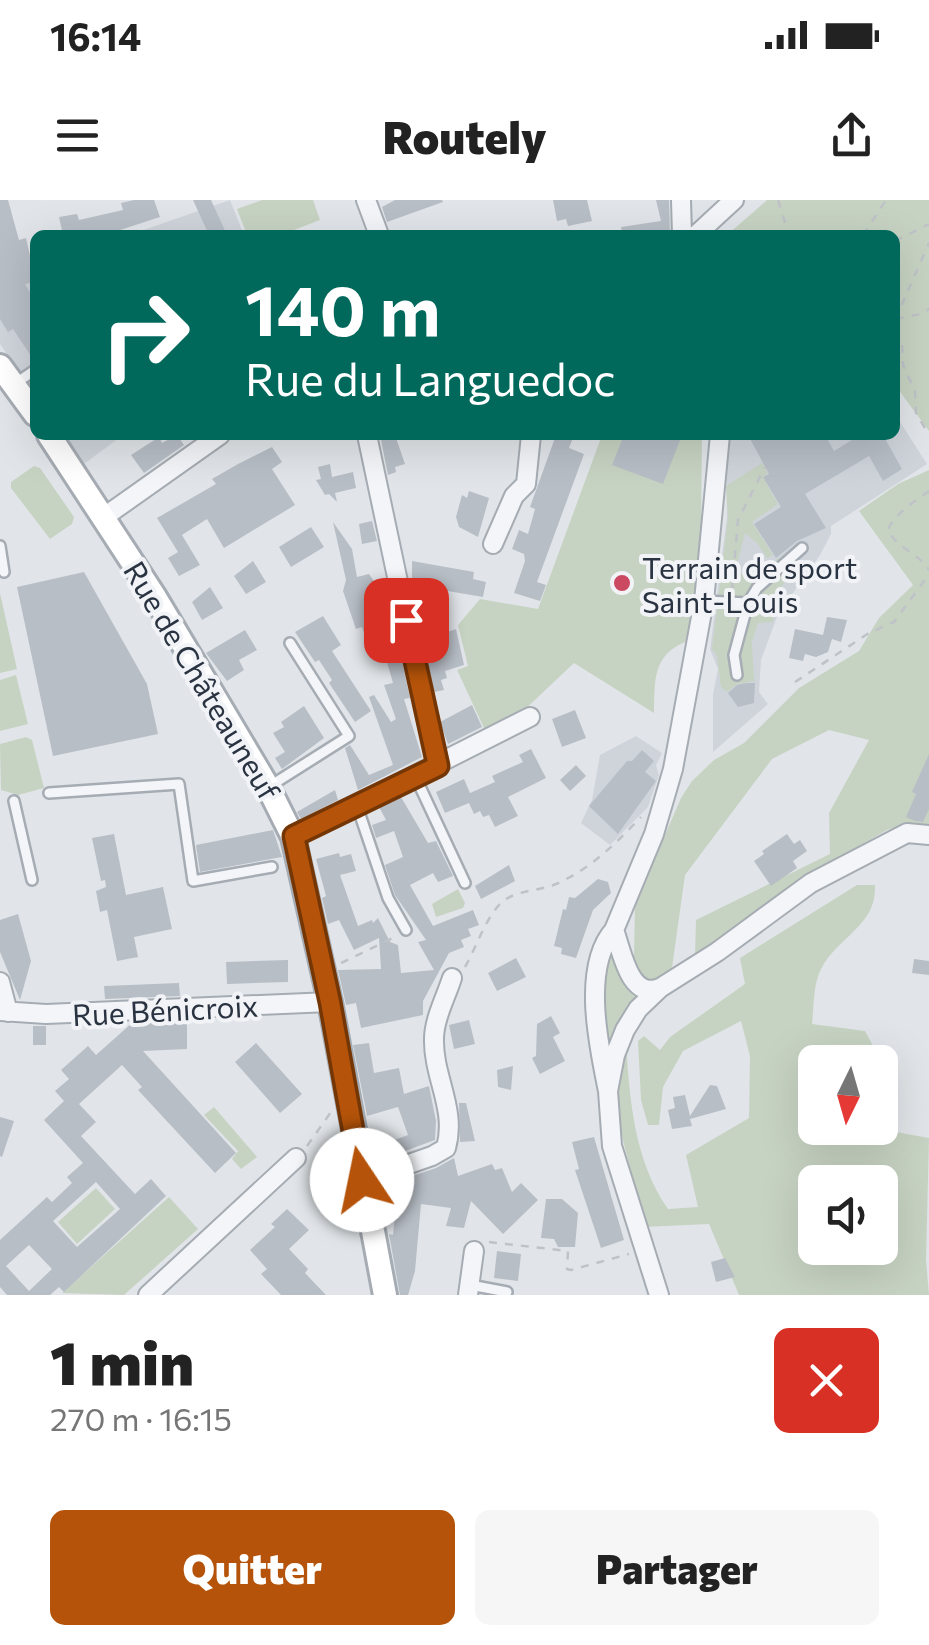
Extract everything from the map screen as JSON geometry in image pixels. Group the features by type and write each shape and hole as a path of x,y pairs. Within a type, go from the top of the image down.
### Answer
{"main road":[{"path":"7,375 30,407"},
{"name":"Rue de Châteauneuf","path":"53,440 104,517 294,836 330,1002 385,1295"}],"street":[{"path":"366,200 377,230"},
{"path":"681,200 682,230"},
{"path":"701,230 734,200"},
{"path":"104,517 213,440"},
{"path":"368,440 438,766"},
{"path":"493,544 514,496 526,484 530,440"},
{"path":"660,1295 612,1146 595,1007 605,940 614,930 654,834 668,786 704,601 720,440"},
{"path":"294,836 530,717"},
{"path":"608,1091 625,1030 638,1009 660,988 811,884 907,833 929,835"},
{"path":"614,930 633,983 643,990 660,988"},
{"path":"362,1180 429,1158 446,1148 449,1110 434,1041 452,978"},
{"path":"0,982 4,1011"},
{"name":"Rue Bénicroix","path":"4,1011 46,1014 330,1002"},
{"path":"148,1295 296,1158"},
{"path":"469,1290 474,1251"}],"lane":[{"path":"0,546 4,572"},
{"path":"737,675 734,655 748,604 757,588 802,548"},
{"path":"704,601 748,604"},
{"path":"268,787 350,736 290,643"},
{"path":"415,776 465,883"},
{"path":"49,793 179,784 193,882 272,868"},
{"path":"14,801 32,880"},
{"path":"357,806 388,898 406,930"},
{"path":"469,1290 508,1292"}],"path":[{"path":"778,200 787,230"},
{"path":"866,230 886,200"},
{"path":"900,238 929,224"},
{"path":"900,309 929,243"},
{"path":"900,318 928,310"},
{"path":"900,340 903,365 916,391 916,413 929,435"},
{"path":"731,602 738,520 766,467"},
{"path":"795,682 869,633 894,622 929,572 924,561 891,539 888,529 900,512 929,491"},
{"path":"452,978 466,965 499,906 513,894 552,886 580,872 603,857 644,814"},
{"path":"351,958 406,930"},
{"path":"296,1158 332,1111"},
{"path":"474,1251 495,1240 563,1249 568,1250 567,1269 571,1270 645,1250"}],"shaded area":[{"path":"230,200 242,230 143,230"},
{"path":"30,255 30,388 0,344 0,261"},
{"path":"900,422 927,464 831,526 820,555 778,614 761,660 759,692 768,704 713,752 713,694 718,669 710,649 727,517 725,440 900,440"},
{"path":"67,440 116,440 84,464"},
{"path":"636,736 662,753 656,765 659,775 648,807 610,845 581,823 592,800 600,755"}],"green space":[{"path":"262,200 313,200 320,220 294,230 245,230 237,209"},
{"path":"767,200 929,200 929,431 900,392 900,230 733,230"},
{"name":"Terrain de sport Saint-Louis","path":"600,440 702,440 701,534 691,624 685,642 661,662 654,713 574,663 519,715 485,730 457,670 468,666 458,625 480,599 538,609"},
{"path":"762,463 768,473 763,477 778,504 752,522 773,555 767,558 745,533 736,569 744,576 785,555 790,565 783,585 771,596 779,607 773,622 758,623 752,642 754,681 737,684 727,692 721,687 717,656 712,649 728,517 726,486"},
{"path":"34,466 40,468 74,517 72,524 50,539 11,488 11,482"},
{"path":"929,470 929,829 904,825 887,830 801,879 695,955 696,920 830,854 829,813 869,740 829,730 772,759 685,875 672,968 652,981 639,974 634,957 635,905 681,798 714,760 744,743 799,688 859,651 879,618 913,585 859,511 898,484"},
{"path":"0,593 17,669 0,673"},
{"path":"16,675 28,724 0,731 0,680"},
{"path":"26,737 32,740 44,788 18,795 1,790 0,744"},
{"path":"857,885 875,885 870,911 821,969 812,1024 865,1031 872,1045 798,1045 798,1145 898,1145 898,1132 929,1138 929,1295 739,1295 709,1224 644,1227 619,1113 619,1068 626,1044 632,1108 648,1171 668,1209 698,1207 686,1155 749,1118 750,1056 741,1021 683,1051 663,1087 659,1125 648,1125 641,1100 638,1041 644,1036 660,1050 670,1037 745,984 740,958"},
{"path":"458,889 465,903 463,908 436,917 432,904"},
{"path":"610,952 620,978 636,998 622,1017 610,1056 600,1005"},
{"path":"214,1107 257,1157 241,1169 232,1159 238,1151 204,1115"},
{"path":"96,1188 115,1209 77,1244 58,1222"},
{"path":"169,1197 198,1229 124,1295 62,1293"}],"building":[{"path":"0,200 8,200 19,240 26,238 30,256 30,283 25,284 30,292 30,354 13,329 8,332 0,319"},
{"path":"154,200 160,217 120,230 62,230 59,217 77,214 79,220 123,210 121,203"},
{"path":"193,200 211,200 225,230 207,230"},
{"path":"395,200 443,202 387,222 382,207"},
{"path":"553,200 587,200 592,221 568,226 566,219 557,221"},
{"path":"656,200 669,200 670,230 621,230 621,227 661,221"},
{"path":"154,440 180,440 184,445 144,473 131,455"},
{"path":"381,440 397,440 405,464 388,475"},
{"path":"554,440 572,440 569,448 584,454 537,582 546,585 540,601 514,593 525,561 524,554 512,549 519,530 528,534 535,509 530,507"},
{"path":"622,440 680,440 663,484 612,465"},
{"path":"751,440 828,440 834,451 852,440 886,440 902,469 883,481 869,456 805,494 826,528 797,541 776,558 754,524 781,507 763,477 769,474"},
{"path":"272,447 282,462 272,469 295,505 224,548 207,519 182,535 200,565 179,576 168,558 178,552 157,518 216,484 212,479"},
{"path":"330,464 332,477 353,472 356,488 335,493 337,502 325,495 316,480 321,479 318,467"},
{"path":"469,491 489,498 478,537 459,527 456,517 462,495 467,498"},
{"path":"372,521 377,541 362,544 359,524"},
{"path":"333,522 352,549 357,577 369,574 380,590 368,592 382,629 394,625 410,698 404,699 422,757 358,790 345,748 350,745 369,775 393,765 369,697 374,695 391,722 396,719 384,685 393,683 385,655 380,650 371,652 362,627 356,629 343,591 346,580"},
{"path":"311,527 324,547 291,567 279,547"},
{"path":"253,561 266,582 246,594 234,576"},
{"path":"412,561 474,572 473,579 486,582 483,597 412,585"},
{"path":"84,572 147,684 158,734 53,756 17,587"},
{"path":"210,587 223,608 202,620 192,602"},
{"path":"323,616 341,645 332,651 371,711 355,722 319,660 315,662 295,632"},
{"path":"827,617 847,620 841,642 832,639 828,652 816,657 805,654 803,661 789,658 795,629 823,635"},
{"path":"456,629 464,665 445,671 447,678 441,680 444,690 434,692 425,647 438,643 436,636"},
{"path":"245,630 257,650 239,660 244,670 227,681 206,653"},
{"path":"746,683 755,683 754,703 738,707 728,693"},
{"path":"472,705 482,727 448,744 440,722"},
{"path":"304,706 324,738 282,769 275,758 285,752 273,733 284,727 281,722"},
{"path":"575,710 586,738 562,747 552,719"},
{"path":"531,749 546,778 508,797 518,816 495,827 489,815 483,817 480,811 474,814 469,803 445,813 436,792 464,779 470,793 495,782 492,776 523,762 519,755"},
{"path":"642,750 654,761 645,772 656,781 618,834 589,806 627,761"},
{"path":"929,754 929,809 923,822 915,821 906,817"},
{"path":"576,765 586,776 570,791 560,780"},
{"path":"335,790 338,800 301,819 297,812"},
{"path":"401,797 428,843 436,841 453,876 438,882 433,873 410,885 433,926 473,910 479,925 468,929 471,936 461,940 464,947 449,953 423,1001 423,1015 361,1028 356,1003 346,1005 338,970 381,969 379,938 354,950 339,920 328,924 322,898 326,896 316,859 351,854 356,871 340,875 358,926 378,918 390,942 398,945 401,973 434,970 418,942 426,940 395,895 385,865 403,857 394,831 376,838 372,825 386,820 379,807"},
{"path":"273,830 282,857 200,872 196,845"},
{"path":"114,834 126,895 163,887 172,929 134,937 138,957 117,961 107,910 100,912 96,891 106,887 105,880 101,881 92,838"},
{"path":"787,834 794,844 800,840 807,851 793,861 797,868 771,886 754,861"},
{"path":"509,865 515,881 481,899 475,886"},
{"path":"598,879 608,882 611,893 593,910 576,958 561,954 562,948 554,946 563,909 566,910 569,897 575,898"},
{"path":"18,914 31,961 20,1000 0,952 0,920"},
{"path":"516,958 526,977 497,991 488,973"},
{"path":"914,959 929,961 929,975 912,973"},
{"path":"288,960 288,982 227,984 226,962"},
{"path":"179,983 180,996 105,999 104,986"},
{"path":"551,1016 560,1033 553,1037 565,1061 540,1074 532,1058 536,1056 537,1024"},
{"path":"469,1020 475,1044 454,1049 449,1025"},
{"path":"187,1021 187,1049 143,1051 236,1153 215,1173 138,1090 142,1087 122,1065 79,1104 96,1122 81,1136 135,1194 151,1179 166,1196 64,1292 59,1287 50,1295 7,1295 0,1287 0,1240 47,1197 52,1202 72,1183 67,1177 83,1163 44,1120 64,1101 55,1091 69,1079 61,1070 88,1046 96,1055 132,1023","holes":["96,1182 120,1209 77,1247 53,1221","29,1245 52,1269 29,1291 6,1266"]},
{"path":"33,1026 46,1026 46,1045 33,1045"},
{"path":"256,1043 302,1094 280,1113 235,1062"},
{"path":"369,1043 374,1073 399,1068 404,1094 429,1086 436,1121 435,1140 375,1162 374,1155 395,1150 392,1141 408,1135 398,1107 367,1116 353,1045"},
{"path":"513,1066 511,1090 498,1087 497,1070"},
{"path":"710,1085 717,1086 726,1109 690,1119 692,1126 672,1129 668,1110 675,1108 673,1097 685,1095 690,1116"},
{"path":"459,1103 466,1103 475,1141 460,1142"},
{"path":"0,1117 14,1121 2,1157 0,1156"},
{"path":"594,1137 624,1240 601,1248 575,1170 579,1169 572,1142"},
{"path":"454,1158 458,1176 492,1164 495,1170 502,1168 512,1192 521,1183 538,1200 503,1234 471,1201 464,1228 446,1226 451,1208 421,1204 415,1271 408,1295 400,1295 389,1234 393,1235 398,1181"},
{"path":"546,1199 562,1199 578,1213 575,1247 558,1247 554,1239 541,1238"},
{"path":"287,1209 309,1230 289,1249 326,1295 281,1295 261,1274 267,1269 250,1250 275,1227 271,1224"},
{"path":"497,1251 521,1254 518,1281 494,1278"},
{"path":"725,1258 735,1277 716,1282 711,1262"}],"place":[{"name":"Terrain de sport Saint-Louis","path":"622,583"}],"route":[{"path":"362,1180 330,1002 294,836 438,766 406,620"}]}
